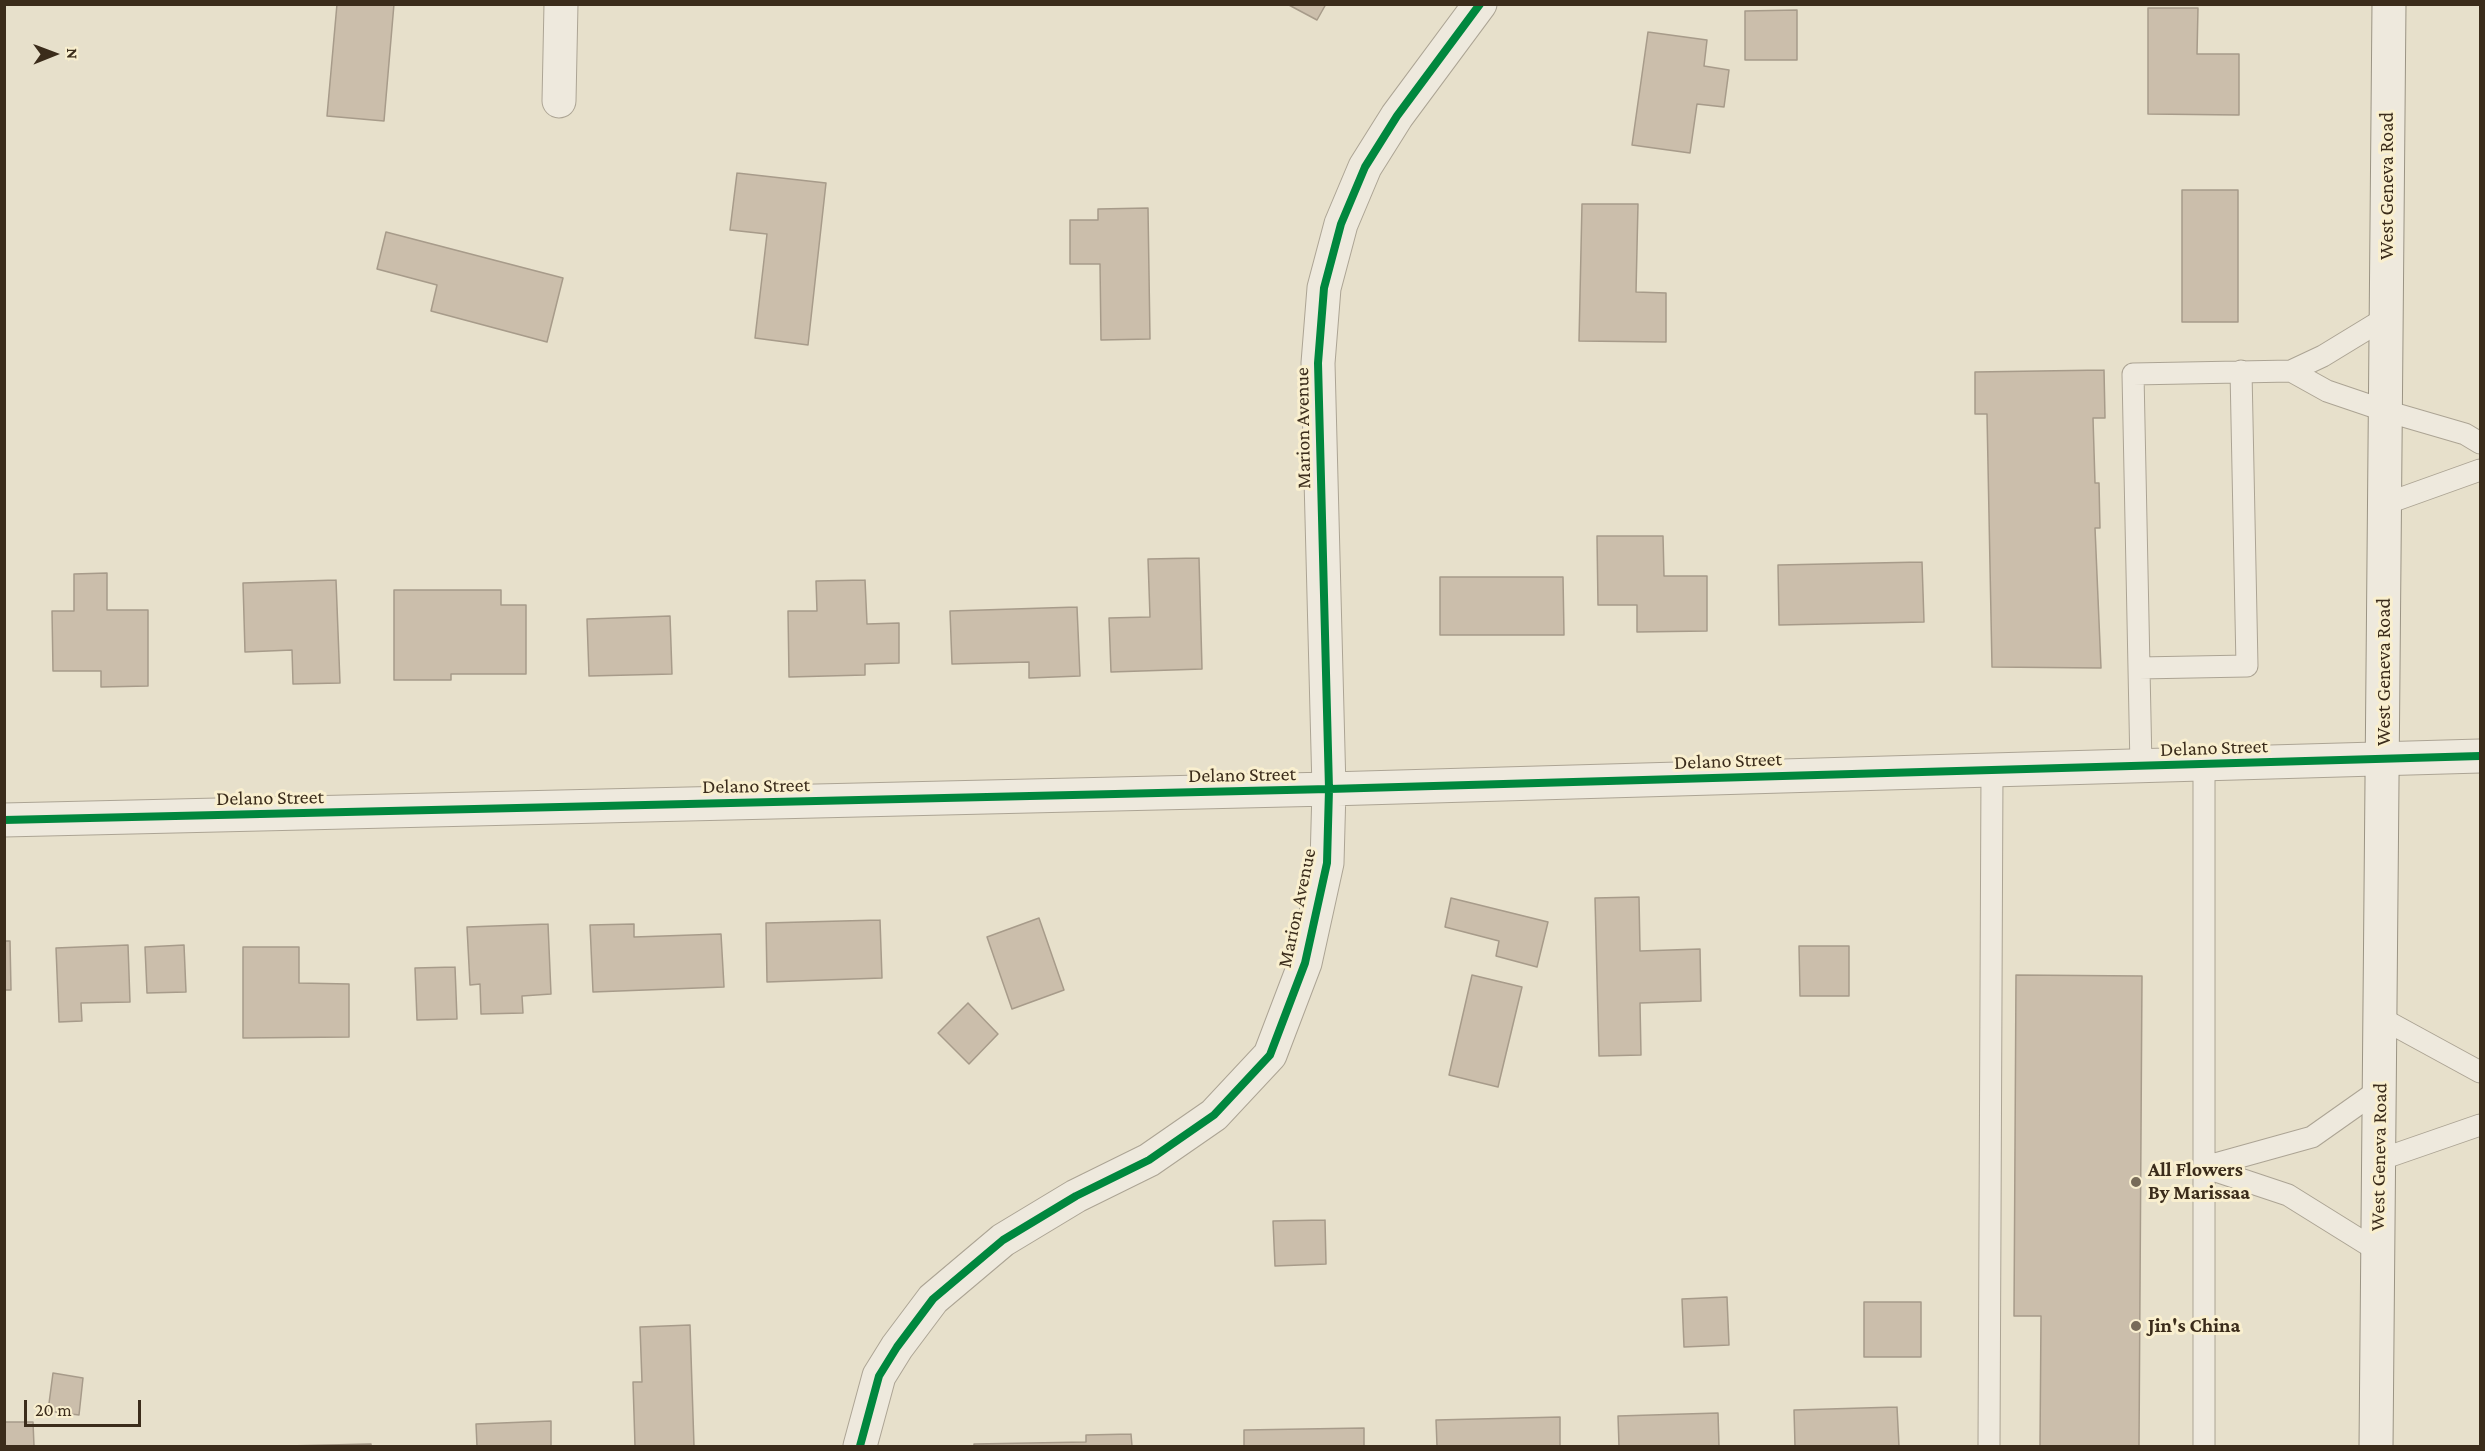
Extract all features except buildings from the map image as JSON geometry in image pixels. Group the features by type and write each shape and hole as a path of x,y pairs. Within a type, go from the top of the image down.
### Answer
{"street":[{"path":"559,101 561,4"},
{"name":"Marion Avenue","path":"860,1446 879,1376 933,1299 1003,1240 1076,1196 1149,1160 1214,1115 1270,1055 1305,963 1327,863 1329,789 1317,363 1324,288 1341,224 1365,167 1397,116 1479,4"},
{"name":"West Geneva Road","path":"2376,1446 2389,4"},
{"name":"Delano Street","path":"4,820 1329,789 2481,756"}],"lane":[{"path":"2141,766 2133,374 2291,370 2323,356 2387,317"},
{"path":"2291,370 2327,391 2465,434 2481,443"},
{"path":"2139,668 2247,666 2241,371"},
{"path":"2385,504 2481,470"},
{"path":"2204,765 2204,1446"},
{"path":"1989,1446 1992,771"},
{"path":"2381,1018 2481,1072"},
{"path":"2204,1167 2312,1137 2380,1089"},
{"path":"2379,1160 2481,1125"},
{"path":"2204,1167 2288,1195 2378,1251"}],"cycle path":[{"path":"860,1446 879,1376 897,1347 933,1299 1003,1240 1076,1196 1149,1160 1214,1115 1270,1055 1305,963 1327,863 1329,789 1318,363 1324,288 1341,224 1365,167 1397,116 1480,4"},
{"path":"4,820 1329,789 2480,756"}],"place":[{"name":"All Flowers By Marissaa","path":"2136,1182"},
{"name":"Jin's China","path":"2136,1326"}]}
